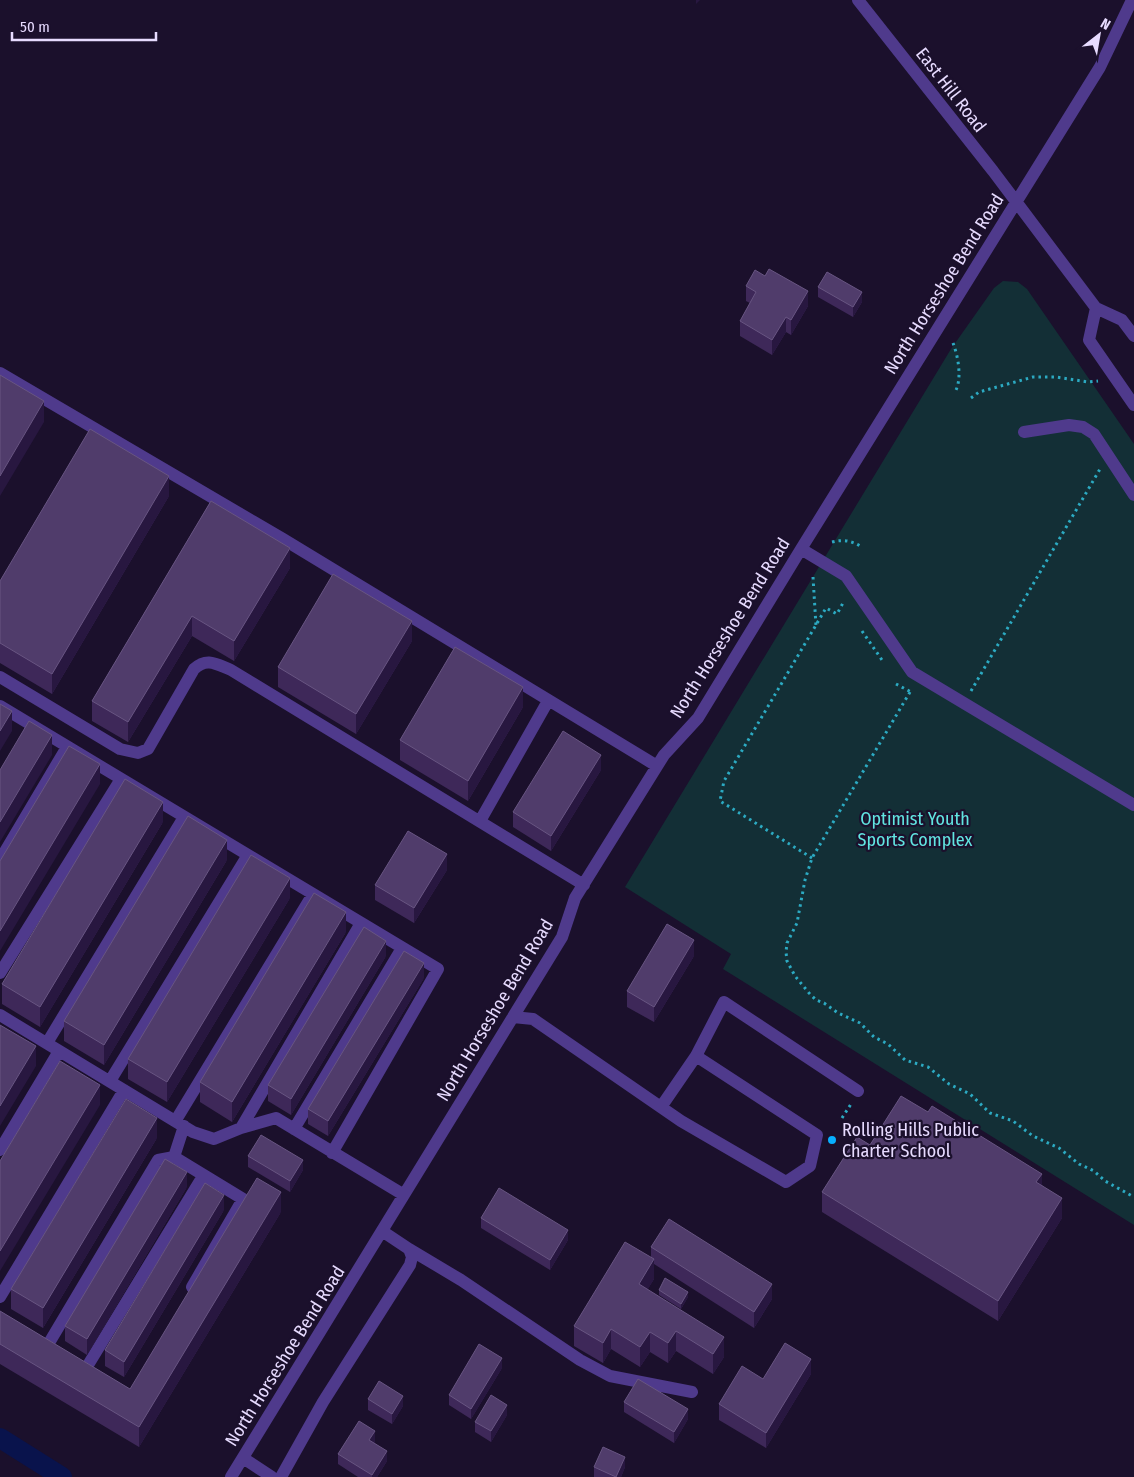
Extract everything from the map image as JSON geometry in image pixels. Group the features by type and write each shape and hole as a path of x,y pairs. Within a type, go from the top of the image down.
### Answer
{"street":[{"name":"East Hill Road","path":"858,0 1016,202 1096,308"},
{"name":"North Horseshoe Bend Road","path":"231,1477 562,937 576,898 657,766 664,755 698,718 800,549 1100,67 1132,0"},
{"path":"1134,336 1122,320 1096,308 1089,340 1134,404"},
{"path":"0,373 283,539 657,766"},
{"path":"1024,432 1068,425 1082,427 1094,434 1134,494"},
{"path":"800,549 846,576 912,672 1134,805"},
{"path":"0,677 120,749 138,753 148,749 194,669 200,663 212,662 231,670 584,885"},
{"path":"480,821 548,701"},
{"path":"0,706 26,727 67,747 438,969 332,1153"},
{"path":"0,860 67,747"},
{"path":"0,974 120,779"},
{"path":"47,1043 184,817"},
{"path":"110,1081 248,855"},
{"path":"174,1157 180,1123 313,894"},
{"path":"241,1128 361,923"},
{"path":"294,1129 402,948"},
{"path":"661,1107 696,1056 724,1002 858,1092"},
{"path":"0,1015 193,1132 214,1139 241,1128 276,1118 404,1195"},
{"path":"513,1017 533,1019 681,1121 786,1182 810,1166 818,1135 696,1056"},
{"path":"0,1150 59,1051"},
{"path":"0,1298 124,1090"},
{"path":"46,1348 158,1160 174,1157 243,1199 183,1302"},
{"path":"85,1370 203,1176"},
{"path":"382,1231 461,1280 580,1360 610,1376 692,1392"},
{"path":"281,1477 323,1402 410,1265 412,1257 409,1249"},
{"path":"243,1458 272,1477"}],"path":[{"path":"953,343 959,379 956,390"},
{"path":"971,398 979,392 1033,377 1056,377 1088,382 1098,381"},
{"path":"969,693 1100,469"},
{"path":"832,542 847,540 862,547"},
{"path":"813,577 816,627"},
{"path":"812,858 720,801 726,776 826,608 837,614 843,603"},
{"path":"862,631 882,660"},
{"path":"910,692 812,858 805,880 797,923 787,943 787,961 795,976 816,1000 860,1023 874,1037 888,1044 905,1060 928,1067 949,1084 970,1094 990,1113 1012,1121 1033,1136 1059,1148 1079,1164 1094,1171 1105,1181 1134,1197"}],"green space":[{"name":"Optimist Youth Sports Complex","path":"1003,281 1018,282 1027,289 1134,444 1134,1225 723,969 731,954 625,887 951,349 994,288"}],"building":[{"path":"769,269 808,291 791,320 786,317 772,340 740,321 756,292 746,286 755,270 765,276"},
{"path":"827,272 862,292 853,307 818,287"},
{"path":"0,375 44,401 0,476"},
{"path":"90,429 169,476 52,674 0,643 0,581"},
{"path":"211,501 290,548 234,641 192,616 128,722 92,701"},
{"path":"333,574 412,621 356,714 278,667"},
{"path":"455,647 523,687 468,781 400,740"},
{"path":"0,704 12,711 0,731"},
{"path":"29,721 52,735 0,822 0,770"},
{"path":"563,731 601,755 551,836 513,812"},
{"path":"69,746 100,764 0,931 0,861"},
{"path":"125,779 163,802 40,1007 2,984"},
{"path":"188,816 227,840 104,1045 64,1021"},
{"path":"408,831 447,854 414,908 375,885"},
{"path":"251,855 290,878 167,1082 128,1059"},
{"path":"314,893 346,912 232,1102 200,1082"},
{"path":"667,924 694,940 654,1007 627,991"},
{"path":"364,927 386,941 291,1099 268,1085"},
{"path":"404,951 424,963 328,1121 308,1109"},
{"path":"0,1025 36,1046 0,1106"},
{"path":"60,1061 100,1085 0,1251 0,1161"},
{"path":"901,1096 928,1112 932,1106 1042,1174 1036,1182 1062,1198 998,1301 822,1192 857,1137 870,1145"},
{"path":"126,1099 157,1118 43,1308 11,1289"},
{"path":"261,1135 303,1160 290,1181 248,1156"},
{"path":"165,1159 187,1172 87,1339 65,1326"},
{"path":"257,1178 281,1192 139,1427 0,1344 0,1311 130,1389"},
{"path":"205,1183 224,1195 124,1362 105,1350"},
{"path":"499,1188 568,1230 550,1260 481,1218"},
{"path":"669,1219 772,1284 754,1312 651,1247"},
{"path":"625,1242 654,1259 639,1284 724,1337 713,1354 676,1331 668,1343 650,1332 640,1347 611,1329 603,1343 574,1326"},
{"path":"665,1278 688,1292 681,1304 659,1290"},
{"path":"785,1343 811,1359 766,1433 719,1404 742,1366 763,1379"},
{"path":"479,1344 502,1358 471,1409 449,1395"},
{"path":"638,1379 688,1409 674,1432 624,1402"},
{"path":"379,1381 403,1396 392,1414 368,1399"},
{"path":"491,1395 507,1405 491,1431 475,1422"},
{"path":"359,1421 375,1431 369,1440 387,1451 372,1475 338,1454"},
{"path":"603,1447 625,1457 616,1477 594,1467"}],"waterway":[{"path":"0,1438 62,1477"}],"place":[{"name":"Rolling Hills Public Charter School","path":"832,1140"}]}
